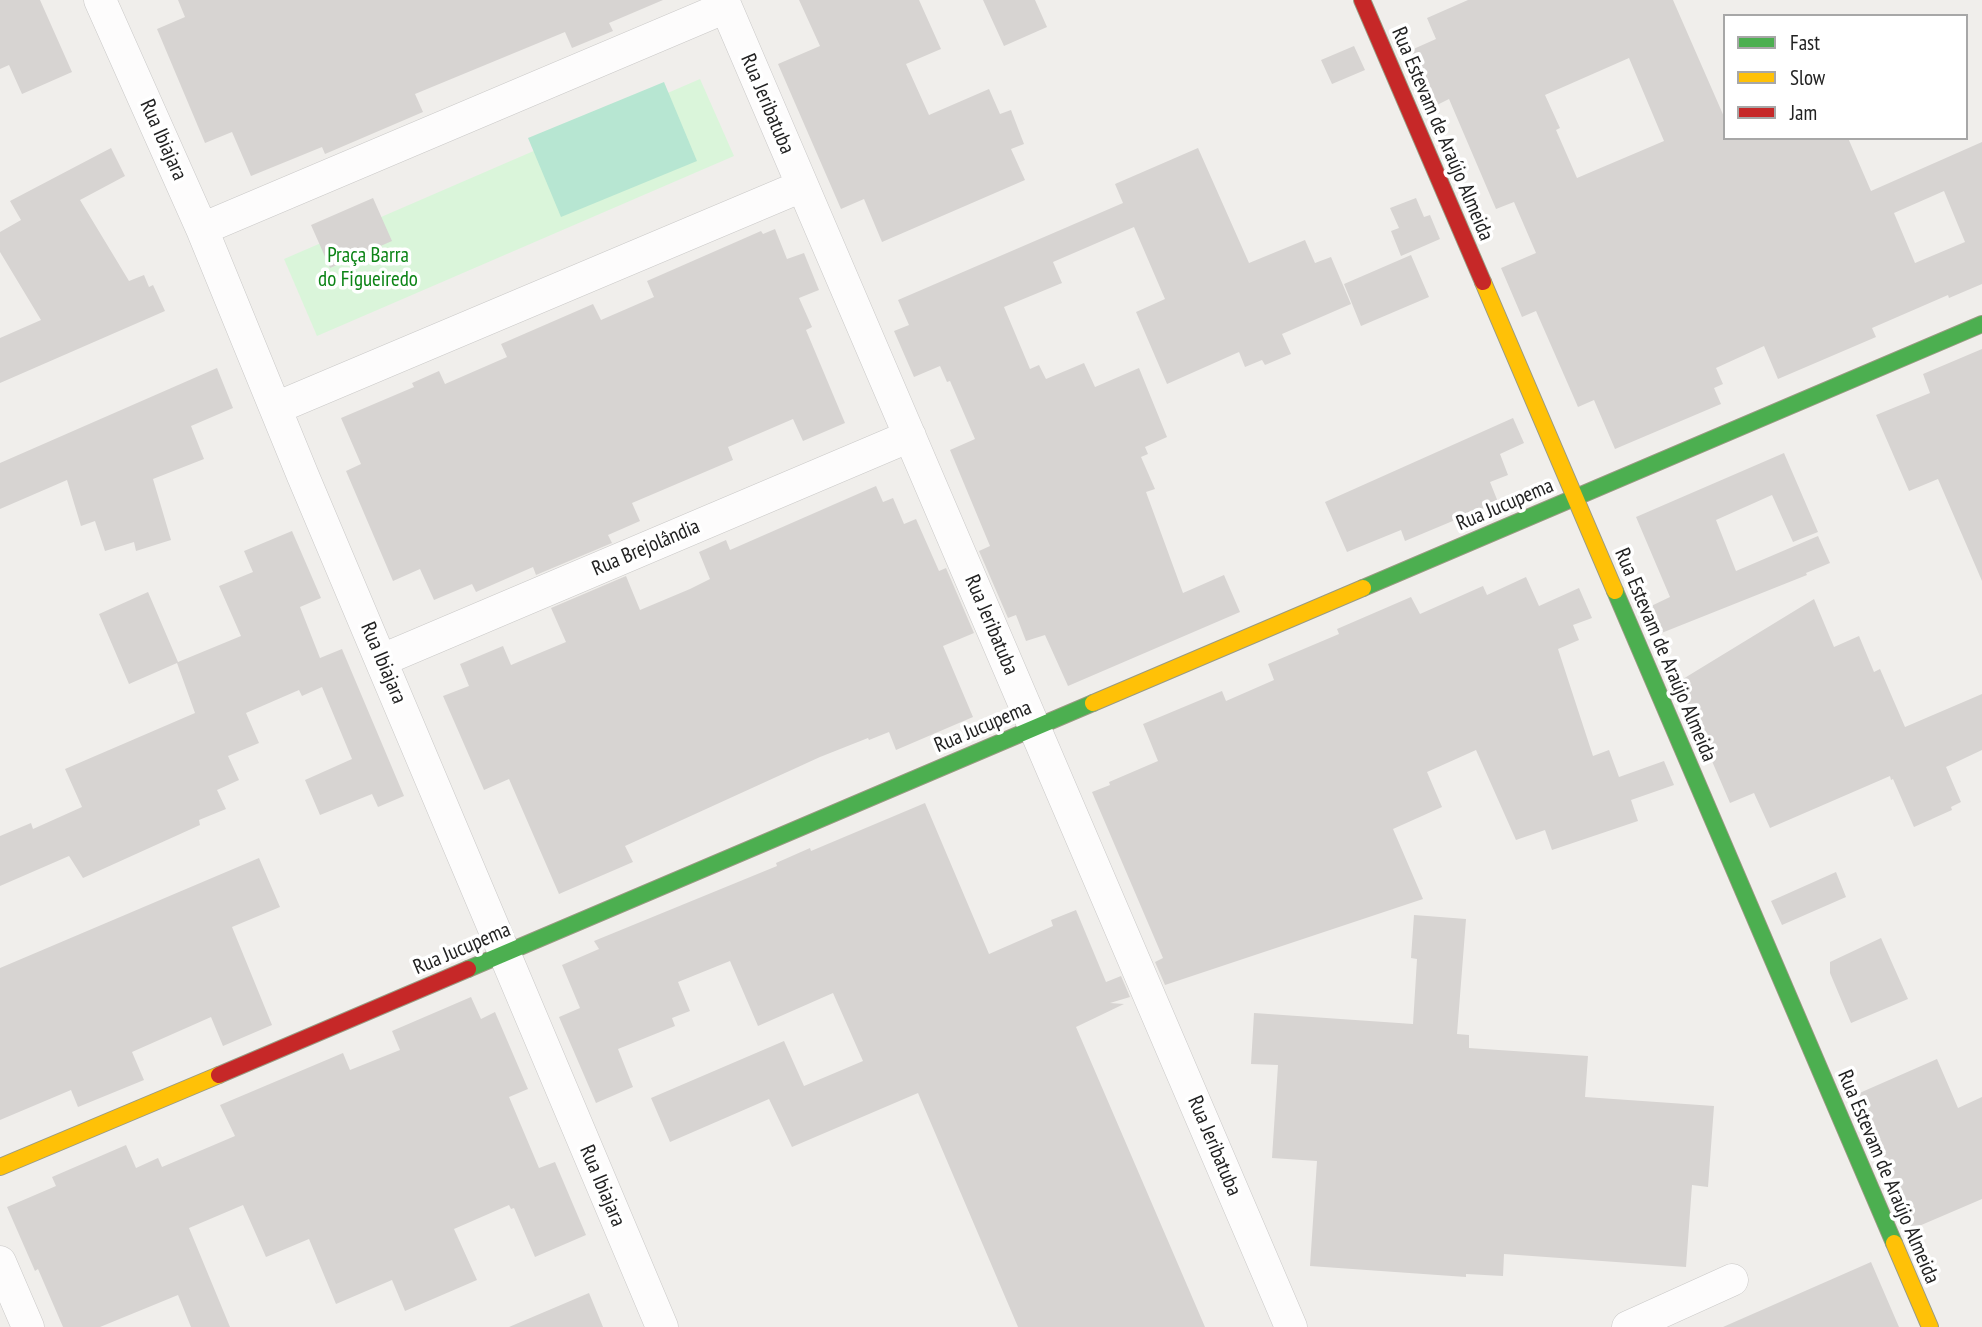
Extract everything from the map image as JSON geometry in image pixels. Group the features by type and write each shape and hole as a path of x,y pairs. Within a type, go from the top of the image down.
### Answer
{"street":[{"name":"Rua Ibiajara","path":"100,0 202,229 504,954 663,1327"},
{"name":"Rua Estevam de Araújo Almeida","path":"1363,0 1930,1327"},
{"path":"202,229 724,4"},
{"name":"Rua Jeribatuba","path":"724,4 1291,1327"},
{"path":"276,408 802,186"},
{"name":"Rua Jucupema","path":"0,1167 1982,324"},
{"name":"Rua Brejolândia","path":"382,660 910,436"},
{"path":"0,1262 28,1327"},
{"path":"1628,1327 1732,1280"}],"green space":[{"name":"Praça Barra do Figueiredo","path":"700,79 734,156 317,336 284,259"},
{"path":"664,82 697,161 561,217 528,138"}],"building":[{"path":"0,0 40,0 72,72 22,94 9,65 0,69"},
{"path":"178,0 663,0 609,23 613,31 572,48 565,32 415,94 423,112 325,154 322,147 251,176 232,132 205,143 157,29 185,17"},
{"path":"799,0 919,0 941,49 906,64 929,115 989,89 1000,114 1011,110 1024,144 1011,149 1025,180 882,242 864,199 841,209 778,64 820,46"},
{"path":"983,0 1035,0 1047,27 1004,46"},
{"path":"1468,0 1673,0 1723,114 1723,140 1849,140 1871,191 1982,142 1982,284 1949,298 1948,295 1872,328 1876,337 1778,379 1764,346 1716,368 1723,384 1714,388 1721,404 1615,449 1594,400 1578,407 1536,311 1522,317 1501,268 1536,253 1514,202 1496,209 1449,99 1433,107 1409,51 1436,39 1427,18","holes":["1629,58 1664,141 1577,178 1556,130 1560,128 1545,95","1944,191 1965,242 1915,263 1894,213"]},
{"path":"1354,46 1365,70 1332,84 1321,60"},
{"path":"111,148 125,176 80,200 129,281 144,275 149,287 153,285 165,311 0,383 0,338 41,320 0,252 0,232 21,220 10,201"},
{"path":"1198,148 1249,263 1305,240 1315,263 1331,257 1351,304 1282,334 1291,354 1265,365 1262,360 1245,367 1239,352 1167,384 1136,312 1165,299 1134,227 1053,262 1062,283 1004,307 1030,369 1039,365 1046,379 1084,363 1095,387 1139,368 1167,437 1145,447 1148,454 1141,457 1155,489 1146,492 1183,593 1224,575 1240,612 1068,686 1045,635 1026,641 1016,615 1008,618 979,551 990,546 950,450 975,439 950,381 947,382 940,366 914,377 894,331 909,325 898,300 1123,203 1115,184"},
{"path":"373,198 392,241 330,268 311,225"},
{"path":"1416,198 1424,217 1430,215 1440,239 1401,256 1391,231 1399,228 1390,208"},
{"path":"775,229 787,259 804,253 819,290 799,298 812,327 806,330 845,423 803,441 793,419 728,447 733,460 632,503 640,521 608,535 612,543 536,575 533,567 476,592 472,584 434,600 420,569 393,581 346,471 361,464 341,418 414,387 412,383 439,371 445,384 507,357 501,344 593,304 601,320 654,297 647,281 761,231 763,234"},
{"path":"1411,255 1429,297 1361,326 1344,284"},
{"path":"1982,349 1982,581 1938,479 1909,491 1876,415 1930,393 1923,374"},
{"path":"217,368 233,408 191,426 204,459 153,479 171,540 136,551 134,542 105,551 95,521 81,526 67,480 0,509 0,463"},
{"path":"1513,418 1524,443 1500,454 1508,475 1490,482 1498,502 1405,541 1401,530 1347,552 1325,502"},
{"path":"1784,453 1818,532 1793,542 1772,495 1716,520 1736,571 1818,536 1830,563 1806,573 1807,575 1659,634 1647,608 1670,597 1636,517"},
{"path":"876,486 883,502 893,498 904,524 916,519 939,571 946,568 974,633 943,646 973,717 896,750 889,732 820,757 625,846 633,862 559,894 509,779 484,790 443,696 469,686 460,664 503,646 511,665 566,642 551,608 626,576 640,610 690,589 710,579 699,552 726,540 730,550"},
{"path":"292,531 321,598 300,607 320,658 342,649 404,796 378,807 372,794 320,815 305,780 352,759 322,687 302,696 299,690 246,713 259,743 228,756 239,780 217,790 226,809 199,820 200,825 83,878 69,856 0,886 0,836 31,823 33,829 82,807 65,769 195,713 177,663 129,684 99,614 148,592 178,662 241,636 219,586 253,572 244,551"},
{"path":"1526,577 1539,606 1579,588 1592,618 1573,625 1579,640 1558,649 1593,756 1609,750 1619,777 1664,761 1674,785 1631,800 1638,821 1552,850 1545,830 1516,840 1476,750 1427,772 1442,807 1393,829 1423,899 1165,985 1155,962 1163,958 1092,792 1158,761 1143,724 1222,691 1226,701 1274,680 1268,664 1339,634 1337,629 1411,597 1420,614 1483,586 1487,595"},
{"path":"1814,599 1834,647 1859,636 1874,672 1880,669 1905,727 1982,694 1982,750 1946,767 1961,802 1951,807 1952,810 1914,827 1890,776 1770,828 1754,793 1730,803 1678,682"},
{"path":"925,803 989,954 1053,926 1051,920 1076,910 1106,982 1121,976 1130,997 1110,1003 1124,1004 1076,1027 1205,1327 1018,1327 918,1093 792,1147 769,1099 670,1142 651,1098 784,1041 804,1086 863,1061 833,993 758,1026 730,961 678,982 690,1011 672,1018 675,1026 618,1049 633,1087 596,1103 559,1017 580,1008 562,965 599,949 594,941 777,866 776,863 810,848 811,851"},
{"path":"259,858 280,907 232,927 272,1025 223,1046 211,1017 132,1052 144,1080 78,1107 71,1090 0,1120 0,968"},
{"path":"1836,872 1846,897 1782,925 1771,901"},
{"path":"1414,915 1466,919 1457,1034 1469,1035 1469,1048 1588,1056 1585,1097 1714,1106 1708,1187 1692,1185 1686,1267 1504,1254 1503,1276 1466,1274 1466,1277 1310,1266 1317,1161 1272,1158 1278,1065 1251,1064 1254,1013 1413,1024 1417,959 1411,958"},
{"path":"1881,938 1908,999 1851,1023 1830,973 1830,962"},
{"path":"471,997 481,1019 495,1012 528,1089 509,1097 539,1168 555,1162 586,1235 535,1257 514,1208 511,1209 509,1205 454,1229 477,1280 405,1311 392,1280 336,1304 309,1239 266,1257 243,1205 189,1228 230,1327 191,1327 178,1295 100,1327 63,1327 7,1207 56,1186 52,1177 126,1145 136,1168 158,1158 162,1167 235,1136 220,1105 343,1053 350,1070 400,1050 392,1031"},
{"path":"1937,1059 1958,1108 1982,1097 1982,1199 1912,1229 1855,1095"},
{"path":"1871,1262 1899,1327 1723,1327 1805,1291"},
{"path":"589,1293 603,1327 509,1327"}],"traffic: fast":[{"path":"1363,588 1982,324"},
{"path":"1615,591 1894,1243"},
{"path":"468,969 1093,703"}],"traffic: slow":[{"path":"1483,282 1615,591"},
{"path":"1093,703 1363,588"},
{"path":"0,1167 219,1075"},
{"path":"1894,1243 1930,1327"}],"traffic: jam":[{"path":"1362,0 1483,282"},
{"path":"219,1075 468,969"}]}
